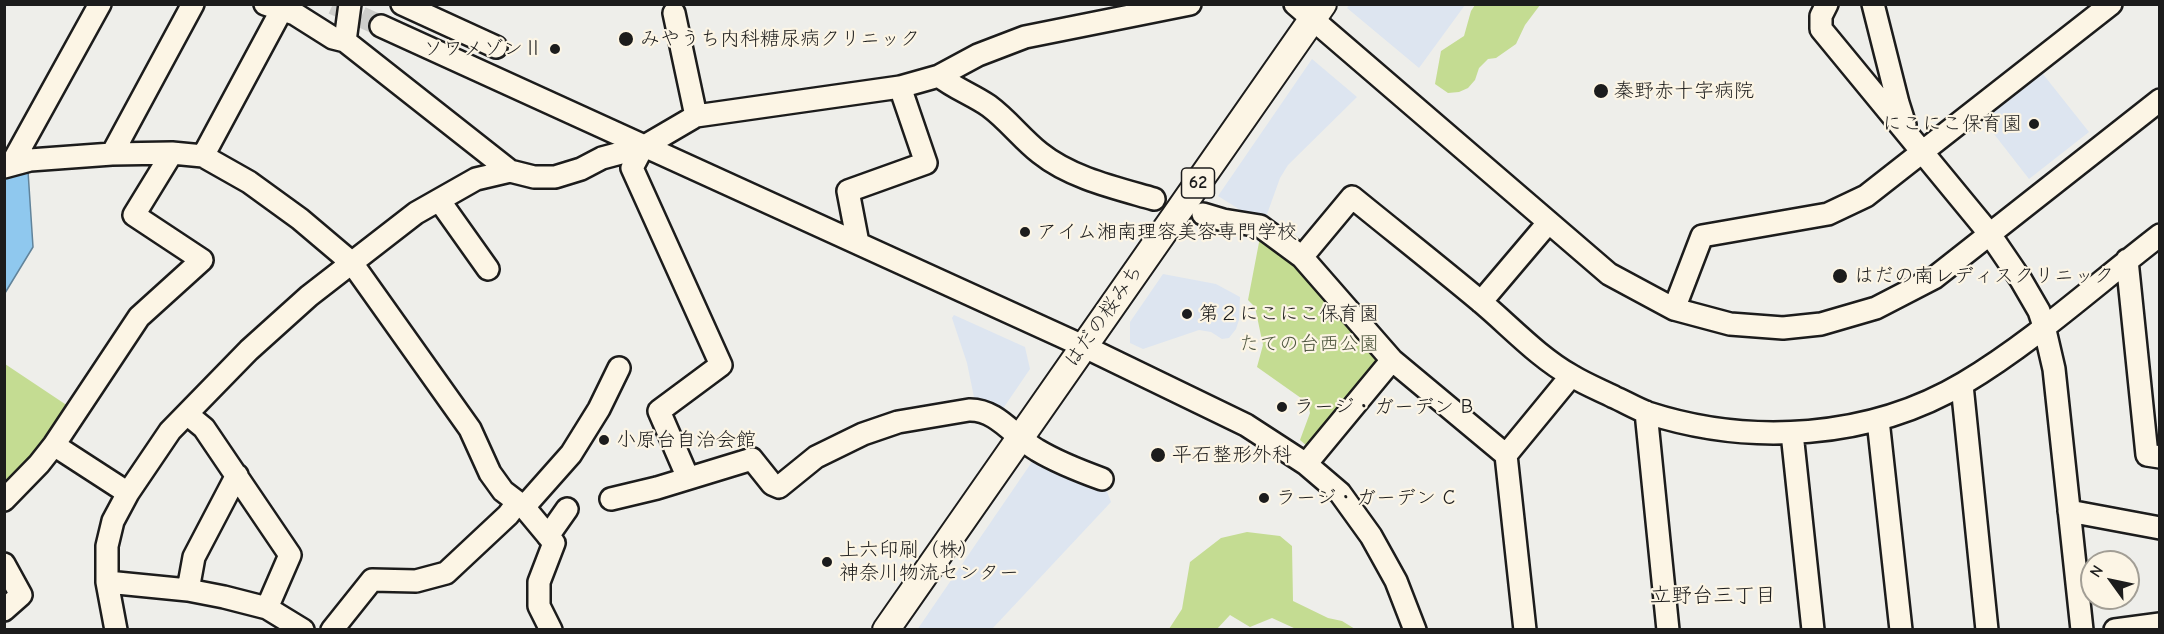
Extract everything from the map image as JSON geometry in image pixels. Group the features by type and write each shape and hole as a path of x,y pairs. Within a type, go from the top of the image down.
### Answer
{"main road":[{"name":"はだの桜みち","path":"886,630 1083,346 1310,10"}],"street":[{"path":"8,166 100,4"},
{"path":"112,154 193,4"},
{"path":"345,40 350,4"},
{"path":"402,4 496,47"},
{"path":"203,156 273,8 295,14 333,38 345,40 510,171 534,177 555,177 581,169 602,158 643,147 696,116 900,87 939,76 978,55 1025,37 1190,4"},
{"path":"1802,19 1826,4"},
{"path":"1826,4 1821,16 1821,29 1989,233 2039,311 2054,369 2082,630"},
{"path":"1873,4 1908,134"},
{"path":"1674,309 1702,236 1828,214 1866,196 2107,6"},
{"path":"1310,10 1548,223 1609,274 1674,309 1730,324 1783,328 1821,324 1876,308 1934,278 2160,100"},
{"path":"682,24 696,116"},
{"path":"381,26 1083,346 1246,425 1306,464 1340,493 1371,536 1396,581 1415,630"},
{"path":"939,76 990,107 1050,160 1105,184 1154,199"},
{"path":"858,243 848,191 926,163 900,87"},
{"path":"643,147 632,168 721,365 659,411 687,478"},
{"path":"8,166 30,160 112,154 172,153 203,156 249,182 300,219 352,263 470,429 490,473 503,491 521,505 554,543 538,582 539,606 550,630"},
{"path":"4,500 54,445 139,317 201,260 134,215 172,153"},
{"path":"116,630 108,582 107,546 113,521 128,493 170,431 249,350 309,296 416,213 476,179 510,171"},
{"path":"1302,257 1352,197 1571,376 1646,412 1690,424 1733,431 1792,433 1878,420 1962,385 2044,326 2160,235"},
{"path":"439,200 488,269"},
{"path":"1203,214 1260,226 1302,257 1392,360 1506,455 1525,630"},
{"path":"1481,302 1548,223"},
{"path":"2127,260 2147,455 2160,457"},
{"path":"1306,464 1392,360"},
{"path":"332,630 372,580 416,581 446,573 521,505 572,454 599,409 619,369"},
{"path":"1506,455 1571,376"},
{"path":"1962,385 1987,630"},
{"path":"611,499 657,488 752,459 772,484 779,487 816,457 863,434 898,422 969,410 980,410 1000,421 1036,450 1074,469 1102,479"},
{"path":"1646,412 1668,630"},
{"path":"187,414 204,428 290,555 267,608"},
{"path":"1878,420 1901,630"},
{"path":"1792,433 1813,630"},
{"path":"54,445 128,493"},
{"path":"188,590 194,557 237,475"},
{"path":"548,536 567,508"},
{"path":"2069,511 2160,528"},
{"path":"4,564 21,595 4,610"},
{"path":"108,582 188,590 224,597 267,608 303,630"},
{"path":"2115,630 2160,624"}],"shaded area":[{"path":"1350,4 1465,5 1419,68 1347,8"},
{"path":"1312,59 1357,97 1288,165 1280,178 1266,217 1250,216 1218,196"},
{"name":"にこにこ保育園","path":"2039,69 2089,132 2029,179 1980,116"},
{"name":"第２にこにこ保育園","path":"1163,274 1216,284 1240,297 1239,320 1229,338 1222,339 1211,332 1199,330 1143,349 1130,343 1130,322"},
{"path":"954,315 1025,347 1030,369 1000,413 975,402 967,363 952,318"},
{"path":"1036,456 1104,484 1111,502 992,629 917,630"}],"green space":[{"path":"1475,5 1540,5 1525,25 1516,44 1496,58 1488,59 1479,68 1475,80 1468,88 1448,93 1435,84 1441,51 1464,36"},
{"name":"たての台西公園","path":"1261,232 1298,260 1380,362 1308,447 1300,440 1310,413 1308,403 1257,367 1263,345 1255,307 1248,300"},
{"path":"5,364 71,408 38,453 5,488"},
{"path":"1247,532 1280,536 1292,546 1293,601 1328,618 1342,621 1355,629 1296,629 1272,618 1250,627 1230,615 1217,629 1169,629 1182,609 1190,562 1221,538"}],"water":[{"path":"28,171 33,247 5,293 5,178"}],"tunnel":[{"path":"333,4 381,26"}],"place":[{"name":"みやうち内科糖尿病クリニック","path":"626,39"},
{"name":"ソワメゾンⅡ","path":"555,49"},
{"name":"秦野赤十字病院","path":"1601,91"},
{"name":"にこにこ保育園","path":"2034,124"},
{"name":"アイム湘南理容美容専門学校","path":"1025,232"},
{"name":"はだの南レディスクリニック","path":"1840,276"},
{"name":"第２にこにこ保育園","path":"1187,314"},
{"name":"ラージ・ガーデン B","path":"1282,407"},
{"name":"小原台自治会館","path":"604,440"},
{"name":"平石整形外科","path":"1158,455"},
{"name":"ラージ・ガーデン C","path":"1264,498"},
{"name":"上六印刷（株） 神奈川物流センター","path":"827,562"}],"district":[{"name":"立野台三丁目","path":"1713,596"}]}
